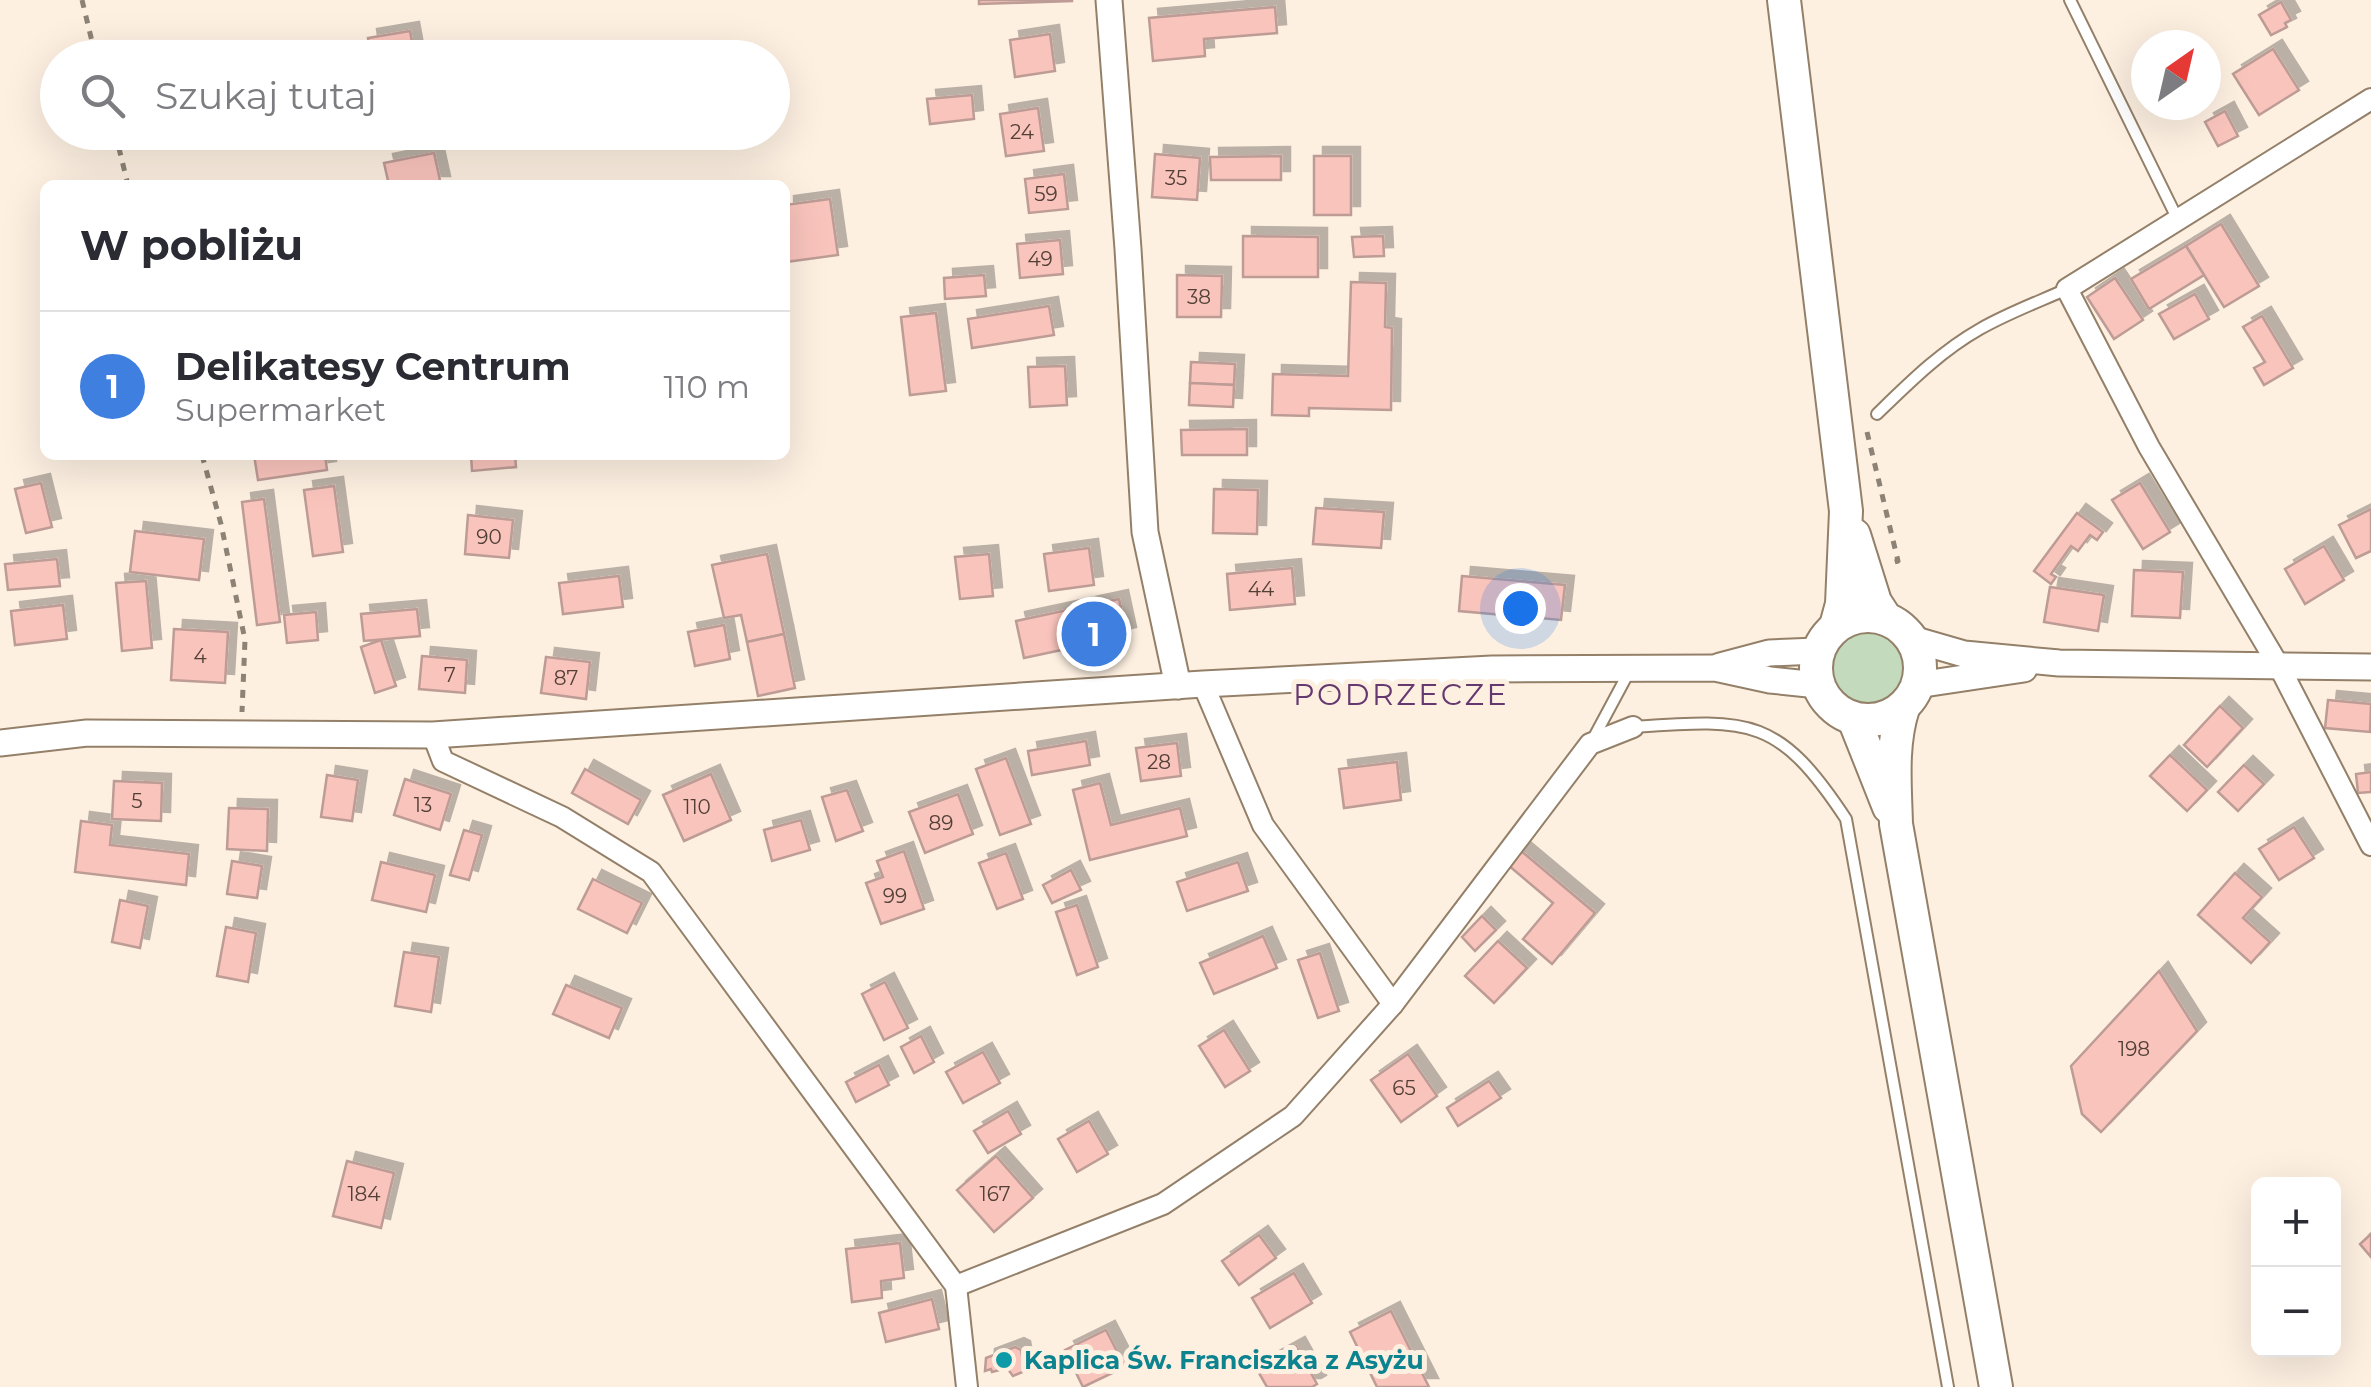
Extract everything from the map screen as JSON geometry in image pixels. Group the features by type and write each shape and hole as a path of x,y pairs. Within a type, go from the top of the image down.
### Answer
{"main road":[{"path":"1784,0 1846,511 1842,604 1827,638 1818,685 1838,712 1854,719 1888,716 1910,696"},
{"path":"1846,511 1875,602 1899,629 1920,669 1896,728 1896,824 1996,1387"},
{"path":"1827,638 1852,618 1869,615 1899,629"},
{"path":"1854,719 1896,824"}],"street":[{"path":"1109,0 1146,532 1190,685 1262,825 1393,1004"},
{"path":"2371,100 2067,289 2150,447 2280,668 2371,844"},
{"path":"1899,629 1964,654 2059,663 2371,667"},
{"path":"1715,668 1827,638"},
{"path":"1910,696 2059,663"},
{"path":"0,743 87,733 433,735 1492,668 1715,668 1818,685"},
{"path":"956,1286 1163,1204 1293,1116 1393,1004 1590,744 1633,727"},
{"path":"433,735 444,760 562,816 650,872 956,1286 966,1387"}],"lane":[{"path":"2070,0 2178,220"},
{"path":"1877,414 1925,367 1952,347 1982,328 2067,289"},
{"path":"1590,744 1632,666"},
{"path":"1633,727 1717,721 1757,730 1786,745 1816,774 1846,819 1948,1387"}],"path":[{"path":"82,0 92,40"},
{"path":"119,150 127,180"},
{"path":"1864,569 1898,561 1866,426 1877,414"},
{"path":"203,460 221,524 244,640 242,734"}],"green space":[{"path":"1868,628 1896,639 1907,667 1896,695 1868,706 1840,695 1829,667 1840,639"}],"building":[{"path":"979,0 1072,0 1072,1 979,4"},
{"path":"2281,2 2291,20 2285,23 2287,27 2271,35 2259,15"},
{"path":"1275,7 1277,33 1204,39 1205,56 1153,61 1149,18"},
{"path":"410,31 412,40 368,40"},
{"path":"1050,34 1055,71 1015,77 1010,40"},
{"path":"2273,49 2299,90 2259,115 2233,74"},
{"path":"972,95 974,119 930,124 927,99"},
{"path":"1038,108 1044,151 1006,156 1000,114"},
{"path":"2225,111 2238,136 2218,146 2205,122 2221,120"},
{"path":"434,153 440,180 388,180 384,163"},
{"path":"1155,154 1200,158 1197,200 1152,197"},
{"path":"1281,156 1281,180 1211,180 1210,157"},
{"path":"1314,156 1351,156 1351,215 1314,215"},
{"path":"1064,174 1068,209 1029,213 1025,179"},
{"path":"830,199 838,255 790,261 790,204"},
{"path":"2221,224 2259,286 2224,307 2186,246"},
{"path":"1243,236 1318,237 1318,277 1243,277"},
{"path":"1383,236 1384,256 1354,257 1352,237"},
{"path":"1060,240 1063,274 1020,278 1017,244"},
{"path":"2186,246 2204,275 2149,309 2131,279"},
{"path":"984,275 986,296 945,299 944,278"},
{"path":"1177,275 1222,276 1221,317 1177,317"},
{"path":"2115,278 2143,320 2114,339 2087,297"},
{"path":"1351,282 1386,283 1385,327 1392,328 1391,410 1309,408 1309,416 1272,415 1273,374 1348,376"},
{"path":"2195,294 2209,319 2174,339 2159,314"},
{"path":"1049,306 1054,335 972,348 968,319"},
{"path":"936,313 946,391 910,395 901,317"},
{"path":"2262,316 2293,368 2264,385 2254,368 2265,362 2243,327"},
{"path":"1191,362 1235,364 1234,385 1190,383"},
{"path":"1065,366 1067,405 1030,407 1028,367"},
{"path":"1190,383 1234,385 1233,407 1189,405"},
{"path":"1247,429 1247,455 1182,455 1181,430"},
{"path":"255,460 326,460 327,470 258,480"},
{"path":"471,460 515,460 516,467 472,471"},
{"path":"41,483 52,527 26,533 15,489"},
{"path":"2140,483 2170,532 2143,549 2112,500"},
{"path":"334,486 343,552 313,556 304,490"},
{"path":"1214,489 1258,490 1257,534 1213,533"},
{"path":"264,499 280,622 257,625 242,502"},
{"path":"1316,508 1384,512 1381,548 1313,544"},
{"path":"2371,509 2371,551 2356,558 2339,525"},
{"path":"2077,513 2103,532 2097,540 2090,535 2078,551 2071,546 2051,574 2056,577 2051,584 2034,571"},
{"path":"468,515 513,520 509,558 465,554"},
{"path":"135,531 204,539 199,580 130,572"},
{"path":"2324,546 2344,580 2305,604 2285,569"},
{"path":"1089,548 1094,585 1049,591 1044,554"},
{"path":"767,554 784,634 747,642 741,615 724,618 712,565"},
{"path":"989,554 993,596 960,599 955,557"},
{"path":"57,559 60,586 8,590 5,564"},
{"path":"1292,568 1295,604 1230,610 1227,574"},
{"path":"2134,570 2183,572 2180,618 2132,616"},
{"path":"619,576 623,607 563,614 559,583"},
{"path":"1462,576 1565,585 1561,620 1459,611"},
{"path":"146,581 152,648 122,651 116,583"},
{"path":"2050,587 2104,595 2098,631 2044,622"},
{"path":"1119,599 1127,636 1024,658 1016,621"},
{"path":"63,605 67,639 15,645 11,611"},
{"path":"417,609 420,636 364,641 361,614"},
{"path":"316,612 318,640 287,643 284,615"},
{"path":"724,625 730,659 695,666 688,632"},
{"path":"174,629 228,632 225,683 171,680"},
{"path":"784,634 795,688 758,696 747,642"},
{"path":"381,640 396,686 375,693 361,647"},
{"path":"422,656 467,660 465,693 419,689"},
{"path":"546,657 590,662 586,699 541,693"},
{"path":"2328,700 2371,704 2370,732 2325,728"},
{"path":"2220,706 2243,728 2207,767 2184,745"},
{"path":"1086,741 1090,765 1032,775 1028,751"},
{"path":"1177,743 1181,776 1141,781 1136,748"},
{"path":"2170,755 2207,790 2187,811 2150,776"},
{"path":"1006,758 1031,824 1000,835 976,769"},
{"path":"1397,762 1401,800 1344,808 1339,769"},
{"path":"2244,765 2264,784 2238,811 2218,792"},
{"path":"585,769 641,800 628,824 572,793"},
{"path":"2371,772 2371,792 2358,793 2356,774"},
{"path":"711,774 731,820 684,841 663,795"},
{"path":"327,775 358,780 352,821 321,817"},
{"path":"405,779 451,794 440,830 394,815"},
{"path":"114,781 162,783 161,821 112,819"},
{"path":"1100,783 1111,825 1180,808 1187,836 1090,860 1073,790"},
{"path":"847,790 863,831 836,841 822,797"},
{"path":"958,794 973,834 925,853 909,812"},
{"path":"229,808 268,809 267,851 227,849"},
{"path":"801,820 810,850 772,861 764,830"},
{"path":"81,821 112,825 110,845 189,854 186,885 75,872"},
{"path":"2294,827 2314,858 2279,880 2259,849"},
{"path":"464,830 482,835 469,880 450,875"},
{"path":"1520,850 1595,913 1552,964 1523,939 1553,903 1508,865"},
{"path":"904,851 924,909 881,924 866,883 883,877 877,861"},
{"path":"1006,853 1023,899 997,909 979,863"},
{"path":"232,861 262,866 257,898 227,894"},
{"path":"381,862 435,875 426,912 372,900"},
{"path":"1238,862 1248,891 1187,911 1177,882"},
{"path":"1071,870 1081,890 1052,903 1043,885"},
{"path":"2235,873 2262,897 2243,918 2270,942 2251,963 2198,915"},
{"path":"593,879 642,903 627,933 578,909"},
{"path":"120,900 148,906 140,948 112,942"},
{"path":"1077,905 1098,967 1077,975 1056,912"},
{"path":"1482,916 1496,930 1475,951 1462,937"},
{"path":"226,927 256,933 248,982 217,976"},
{"path":"1263,936 1277,968 1214,994 1200,963"},
{"path":"1498,941 1527,968 1494,1003 1465,976"},
{"path":"404,952 439,957 431,1012 395,1006"},
{"path":"1320,953 1339,1011 1318,1018 1298,960"},
{"path":"2159,971 2197,1031 2101,1132 2082,1114 2071,1066"},
{"path":"885,982 908,1028 884,1040 862,994"},
{"path":"566,985 622,1008 609,1038 553,1014"},
{"path":"1224,1030 1250,1071 1225,1087 1199,1046"},
{"path":"921,1036 934,1062 914,1073 901,1047"},
{"path":"983,1052 1000,1083 963,1103 946,1072"},
{"path":"1408,1054 1437,1096 1401,1122 1371,1080"},
{"path":"879,1065 889,1085 856,1102 846,1082"},
{"path":"1489,1081 1501,1098 1458,1126 1447,1108"},
{"path":"1008,1111 1021,1134 988,1153 974,1131"},
{"path":"1089,1121 1108,1154 1077,1172 1058,1139"},
{"path":"996,1156 1033,1198 994,1232 957,1190"},
{"path":"347,1161 394,1173 381,1228 333,1216"},
{"path":"2371,1234 2371,1257 2360,1244"},
{"path":"1259,1235 1276,1258 1239,1285 1222,1261"},
{"path":"900,1243 904,1278 881,1281 882,1298 852,1302 846,1249"},
{"path":"1294,1273 1312,1303 1270,1328 1252,1298"},
{"path":"932,1299 939,1329 886,1342 879,1313"},
{"path":"1391,1311 1429,1387 1377,1387 1350,1332"},
{"path":"1106,1330 1125,1367 1083,1387 1065,1350"},
{"path":"1296,1346 1317,1384 1267,1387 1256,1368"},
{"name":"Kaplica Św. Franciszka z Asyżu","path":"1015,1347 1021,1350 1025,1371 1013,1376 1007,1368 985,1371 986,1358"}],"place":[{"name":"Delikatesy Centrum","path":"1094,634"},
{"name":"Kaplica Św. Franciszka z Asyżu","path":"1004,1360"}],"district":[{"name":"PODRZECZE","path":"1401,695"}]}
